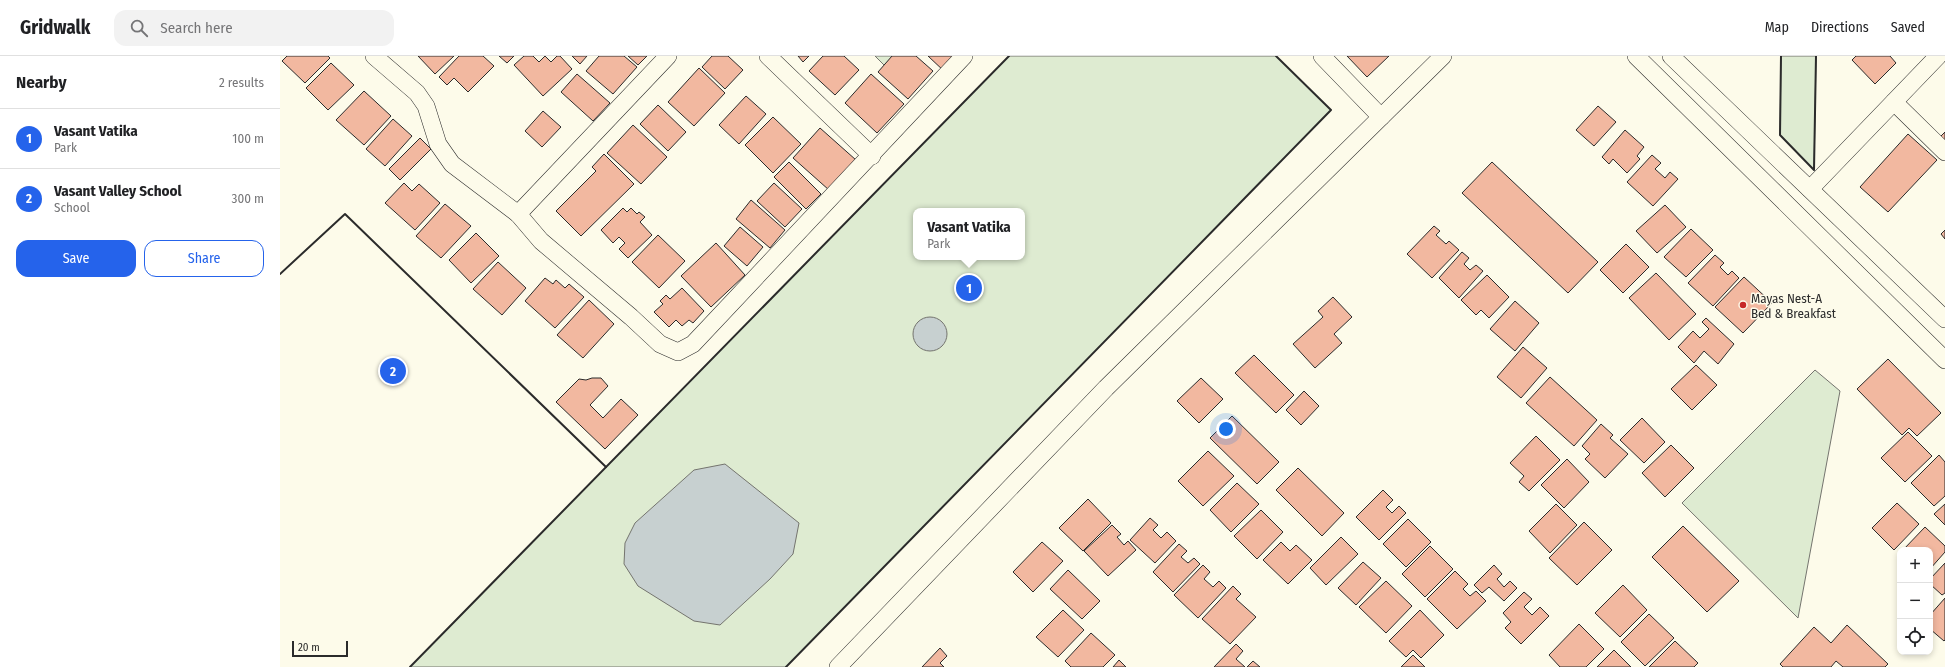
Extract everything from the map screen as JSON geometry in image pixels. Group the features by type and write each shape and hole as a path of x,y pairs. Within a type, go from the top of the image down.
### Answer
{"street":[{"path":"374,56 417,93 426,106 438,144 452,164 518,214 541,241 571,268 631,317 660,344 678,352 693,344 872,156 964,56"},
{"path":"518,214 668,56"},
{"path":"768,56 872,156"},
{"path":"1322,56 1381,117"},
{"path":"838,667 1106,388 1443,56"},
{"path":"1636,56 1872,290 1945,360"},
{"path":"1671,56 1944,317"},
{"path":"1810,189 1938,56"},
{"path":"1894,102 1945,152"},
{"path":"1872,290 1888,264"}],"green space":[{"path":"875,56 893,56 884,65"},
{"path":"1009,56 1276,56 1331,110 786,667 410,667"},
{"path":"1781,56 1816,56 1814,170 1780,135"},
{"path":"1815,370 1840,391 1798,618 1682,503"}],"shaded area":[{"path":"930,317 942,322 947,334 942,346 930,351 918,346 913,334 918,322"},
{"path":"725,464 799,523 793,554 770,579 720,625 694,621 638,586 624,564 625,543 635,523 694,470"}],"building":[{"path":"287,56 328,56 330,58 305,83 282,61"},
{"path":"418,56 454,56 435,74"},
{"path":"459,56 483,56 494,66 468,92 454,78 447,85 439,77"},
{"path":"499,56 514,56 507,63"},
{"path":"524,56 533,56 539,62 545,56 551,62 557,56 560,56 572,69 543,96 514,65"},
{"path":"572,56 587,56 580,64"},
{"path":"599,56 624,56 637,67 613,94 586,71"},
{"path":"628,56 647,56 638,65"},
{"path":"712,56 728,56 743,70 725,89 702,67"},
{"path":"798,56 809,56 803,62"},
{"path":"823,56 844,56 859,70 835,95 809,71"},
{"path":"892,56 916,56 933,71 908,99 878,72"},
{"path":"928,56 960,56 945,72"},
{"path":"1347,56 1389,56 1367,77"},
{"path":"1856,56 1890,56 1896,63 1875,84 1852,60"},
{"path":"331,63 354,85 328,110 306,88"},
{"path":"699,68 725,93 694,126 668,102"},
{"path":"577,74 610,103 593,121 561,92"},
{"path":"871,74 904,104 877,133 845,103"},
{"path":"364,91 391,116 364,145 336,120"},
{"path":"746,96 766,114 739,144 719,125"},
{"path":"658,105 686,132 668,151 640,124"},
{"path":"1598,106 1616,122 1594,146 1576,130"},
{"path":"543,111 561,127 542,147 525,131"},
{"path":"773,117 801,144 773,173 745,145"},
{"path":"393,119 412,136 385,166 366,149"},
{"path":"633,125 667,157 641,184 607,153"},
{"path":"820,128 856,160 829,190 793,158"},
{"path":"1625,130 1644,147 1637,156 1640,159 1627,173 1613,159 1609,164 1602,157"},
{"path":"1945,132 1945,148 1937,140"},
{"path":"1908,134 1937,160 1888,212 1860,187"},
{"path":"420,138 431,149 400,180 389,169"},
{"path":"604,154 634,184 581,236 556,211 596,171 592,167"},
{"path":"1652,155 1661,163 1655,169 1665,178 1670,172 1678,179 1653,206 1627,182"},
{"path":"789,162 821,194 806,209 774,177"},
{"path":"1492,162 1598,262 1568,293 1462,193"},
{"path":"404,183 412,191 419,184 440,203 415,230 385,203"},
{"path":"774,183 802,209 785,227 757,201"},
{"path":"751,200 785,230 770,248 736,219"},
{"path":"445,204 471,226 441,258 416,236"},
{"path":"1665,205 1686,227 1657,253 1636,231"},
{"path":"623,208 627,212 631,208 637,214 639,212 645,217 640,222 652,235 628,258 619,249 625,243 619,237 613,243 601,230"},
{"path":"1434,226 1440,231 1436,235 1446,244 1449,241 1459,250 1432,278 1407,254"},
{"path":"740,227 763,247 747,266 724,246"},
{"path":"1691,229 1713,250 1686,277 1664,257"},
{"path":"1945,230 1945,239 1941,234"},
{"path":"476,233 499,256 471,283 449,260"},
{"path":"658,235 685,261 659,288 632,262"},
{"path":"716,243 745,275 711,307 681,276"},
{"path":"1626,244 1649,267 1623,293 1600,270"},
{"path":"1462,252 1469,258 1464,264 1470,270 1476,265 1483,271 1459,298 1439,278"},
{"path":"1715,255 1724,263 1720,267 1728,275 1732,271 1739,278 1713,306 1688,283"},
{"path":"498,262 526,288 502,315 473,289"},
{"path":"1656,273 1696,314 1669,340 1629,298"},
{"path":"1487,275 1509,297 1489,318 1481,310 1476,315 1461,300"},
{"name":"Mayas Nest-A Bed & Breakfast","path":"1744,277 1772,303 1743,333 1715,307"},
{"path":"545,278 553,284 556,280 565,288 569,284 584,297 555,328 525,301"},
{"path":"682,288 704,311 693,323 689,320 682,326 676,320 669,327 654,312 663,304 660,301 666,295 670,299"},
{"path":"1333,297 1352,317 1334,334 1342,343 1315,368 1293,344 1323,317 1318,311"},
{"path":"589,300 614,324 583,358 557,335"},
{"path":"1515,301 1539,323 1515,351 1490,329"},
{"path":"1706,318 1734,344 1718,364 1704,351 1694,363 1678,347 1693,331 1700,338 1709,329 1702,322"},
{"path":"1523,347 1547,368 1521,398 1497,377"},
{"path":"1254,355 1294,395 1276,413 1235,373"},
{"path":"1888,359 1941,413 1917,436 1909,428 1902,435 1857,389"},
{"path":"1696,365 1717,385 1692,410 1671,389"},
{"path":"1550,377 1597,420 1574,446 1526,403"},
{"path":"601,378 608,386 590,405 603,418 621,399 638,415 605,449 556,402 579,379 586,380"},
{"path":"1201,378 1223,399 1199,423 1177,401"},
{"path":"1304,391 1319,406 1301,425 1286,410"},
{"path":"1232,416 1279,462 1257,484 1210,438"},
{"path":"1642,418 1665,442 1644,463 1620,440"},
{"path":"1601,424 1613,435 1610,438 1628,454 1605,478 1585,459 1590,454 1582,446"},
{"path":"1908,432 1932,456 1905,482 1881,458"},
{"path":"1536,436 1560,460 1529,491 1519,482 1524,476 1510,463"},
{"path":"1671,445 1694,468 1665,497 1642,473"},
{"path":"1208,451 1234,476 1203,506 1178,481"},
{"path":"1939,455 1945,462 1945,496 1934,506 1911,483"},
{"path":"1567,459 1589,482 1564,508 1541,485"},
{"path":"1298,468 1344,513 1322,536 1276,490"},
{"path":"1237,483 1259,504 1231,532 1210,510"},
{"path":"1383,490 1393,500 1386,507 1392,513 1399,506 1406,513 1379,540 1356,517"},
{"path":"1088,499 1111,523 1083,551 1059,528"},
{"path":"1897,503 1919,524 1894,550 1872,528"},
{"path":"1556,504 1577,525 1550,553 1529,531"},
{"path":"1945,504 1945,525 1934,514"},
{"path":"1261,510 1283,532 1257,559 1234,536"},
{"path":"1150,518 1158,525 1153,530 1161,538 1167,532 1176,541 1155,563 1130,540"},
{"path":"1408,519 1431,542 1406,567 1383,544"},
{"path":"1584,522 1612,550 1577,585 1549,558"},
{"path":"1112,525 1121,534 1117,537 1124,545 1128,541 1136,550 1108,576 1084,551"},
{"path":"1683,526 1739,581 1707,612 1652,557"},
{"path":"1925,527 1945,546 1945,552 1933,566 1933,547 1906,547"},
{"path":"1341,537 1358,554 1326,585 1310,568"},
{"path":"1042,542 1063,561 1033,592 1013,572"},
{"path":"1281,542 1290,551 1296,545 1312,560 1288,584 1263,560"},
{"path":"1179,544 1187,551 1181,557 1188,563 1194,558 1200,564 1173,592 1153,572"},
{"path":"1430,546 1453,569 1425,597 1402,574"},
{"path":"1363,562 1381,578 1356,605 1338,588"},
{"path":"1945,563 1945,593 1942,595 1933,587 1933,576"},
{"path":"1203,565 1210,572 1204,579 1213,587 1219,581 1226,588 1198,618 1174,595"},
{"path":"1494,565 1502,574 1497,579 1504,587 1510,581 1517,588 1504,601 1489,587 1482,593 1474,585"},
{"path":"1068,570 1100,601 1082,619 1050,589"},
{"path":"1455,571 1468,584 1463,589 1470,596 1476,591 1486,601 1457,629 1427,599"},
{"path":"1386,581 1412,606 1386,633 1359,607"},
{"path":"1623,585 1647,610 1620,637 1595,613"},
{"path":"1233,586 1241,594 1236,599 1256,617 1230,644 1202,619"},
{"path":"1524,592 1532,599 1524,607 1532,615 1540,607 1549,616 1521,644 1505,628 1511,622 1503,613"},
{"path":"1945,598 1944,641 1933,632 1933,612"},
{"path":"1063,610 1084,630 1058,657 1036,637"},
{"path":"1420,610 1444,635 1421,658 1413,650 1406,657 1389,641"},
{"path":"1649,614 1674,638 1645,666 1621,642"},
{"path":"1579,624 1604,649 1586,667 1560,667 1549,655"},
{"path":"1847,625 1888,664 1885,667 1843,667 1836,661 1831,667 1783,667 1780,664 1814,627 1831,643"},
{"path":"1091,633 1115,655 1103,667 1071,667 1065,661"},
{"path":"1675,641 1698,663 1694,667 1649,667"},
{"path":"1236,644 1243,651 1236,659 1245,667 1214,667"},
{"path":"940,648 947,656 940,663 944,667 922,667"},
{"path":"1614,650 1631,667 1597,667"},
{"path":"1413,655 1425,667 1401,667"},
{"path":"1119,660 1126,667 1113,667"},
{"path":"1253,661 1260,667 1247,667"}],"wall":[{"path":"410,667 1009,56"},
{"path":"786,667 1331,110 1276,56"},
{"path":"1781,56 1780,135 1814,170 1816,56"},
{"path":"280,274 345,214 606,467"}],"place":[{"name":"Vasant Vatika","path":"969,288"},
{"name":"Mayas Nest-A Bed & Breakfast","path":"1743,305"},
{"name":"Vasant Valley School","path":"393,371"}]}
